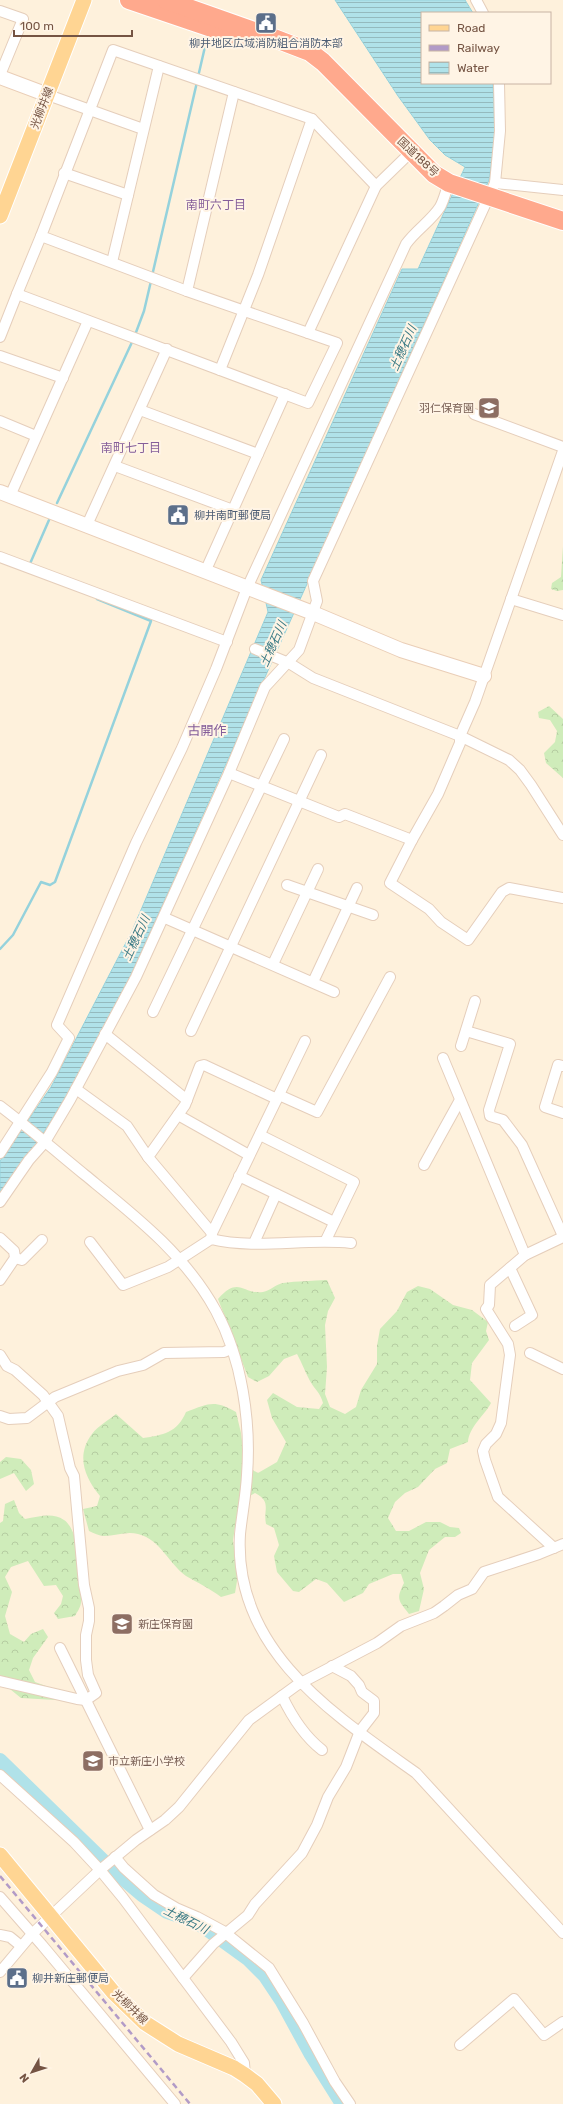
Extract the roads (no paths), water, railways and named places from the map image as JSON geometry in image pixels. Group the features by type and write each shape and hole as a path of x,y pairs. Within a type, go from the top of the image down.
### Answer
{"highway":[{"name":"国道188号","path":"129,0 299,57 338,77"},
{"name":"国道188号","path":"166,0 218,17 310,52 323,62 434,174 451,183 490,191 563,221"}],"main road":[{"name":"光柳井線","path":"0,216 84,0"},
{"name":"光柳井線","path":"0,1855 52,1916 113,1992 145,2023 178,2044 234,2068 257,2084 274,2104"}],"street":[{"path":"476,0 482,12"},
{"path":"0,11 23,19 0,76 143,128"},
{"path":"0,337 113,50 312,119 376,186"},
{"path":"112,262 159,66"},
{"path":"0,1202 44,1141 76,1089 136,977 165,918 265,687 289,663 299,650 317,601 313,581 490,191 500,138 499,84"},
{"path":"187,291 234,92"},
{"path":"220,370 258,275 312,119"},
{"path":"308,333 376,186 412,152"},
{"path":"64,173 128,195"},
{"path":"0,1153 21,1123 52,1072 69,1038 57,1025 136,843 182,748 226,642 253,591 406,244 414,233 432,218 441,206 451,183"},
{"path":"490,191 563,190"},
{"path":"17,294 308,403 337,343 187,291 41,236"},
{"path":"88,321 36,436 5,494 253,591 298,607 402,650 484,676"},
{"path":"87,525 167,349"},
{"path":"0,356 63,378"},
{"path":"205,572 285,394"},
{"path":"140,410 258,454"},
{"path":"474,414 563,447"},
{"path":"0,422 36,436"},
{"path":"563,450 484,676 460,736 460,742 438,794 390,883 429,909 441,922 468,940 502,892 509,888 563,898"},
{"path":"114,466 233,510"},
{"path":"0,557 226,642"},
{"path":"511,599 563,615"},
{"path":"255,649 289,663 313,678 460,736 502,756 520,770 563,836"},
{"path":"153,1012 284,739"},
{"path":"191,1031 321,755"},
{"path":"229,773 339,817 345,814 412,840"},
{"path":"273,964 318,869"},
{"path":"287,885 373,915"},
{"path":"313,982 356,888"},
{"path":"165,918 334,992"},
{"path":"148,1157 188,1100 200,1066 204,1066 318,1112 390,977"},
{"path":"461,1046 475,1001"},
{"path":"466,1031 510,1044 489,1110 490,1116 503,1120 522,1145 563,1237 526,1255 490,1285 489,1305 486,1310 508,1344 510,1355 501,1423 496,1434 486,1444 483,1452 498,1497 558,1546"},
{"path":"105,1034 188,1100"},
{"path":"90,1242 123,1285 180,1261 211,1236 305,1041"},
{"path":"443,1058 526,1255"},
{"path":"563,1066 558,1065 545,1107 563,1113"},
{"path":"76,1089 127,1126 148,1157 211,1236 235,1243 326,1240 351,1243"},
{"path":"424,1165 460,1100"},
{"path":"0,1106 129,1211 166,1244 180,1261 216,1312 231,1349 241,1385 245,1410 248,1472 240,1533 240,1557 244,1582 249,1601 269,1642 290,1672 314,1696 416,1773 430,1786 563,1933"},
{"path":"178,1115 249,1155"},
{"path":"260,1135 354,1182 326,1240"},
{"path":"239,1176 334,1222"},
{"path":"254,1243 276,1194"},
{"path":"0,1238 14,1251 15,1258 0,1280"},
{"path":"15,1258 22,1260 42,1240"},
{"path":"510,1268 532,1315 515,1326"},
{"path":"0,1416 24,1419 55,1397 118,1371 143,1365 164,1354 224,1352 231,1349"},
{"path":"530,1354 563,1369"},
{"path":"0,1355 7,1366 15,1370 49,1401 58,1416 70,1468 74,1476 84,1585 89,1608 89,1621 86,1635 86,1660 88,1675 96,1693 86,1700 55,1695 0,1681"},
{"path":"0,1972 32,1934 101,1870 150,1830 165,1820 179,1807 241,1729 282,1696 301,1683 377,1643 400,1626 434,1613 458,1595 472,1588 484,1572 558,1546"},
{"path":"60,1648 150,1830"},
{"path":"183,1978 213,1944 248,1915 255,1904 302,1853 317,1826 328,1797 346,1767 360,1731 374,1712 374,1701 362,1692 359,1685 350,1676 332,1666"},
{"path":"282,1696 291,1714 312,1742 322,1750"},
{"path":"0,1775 74,1842 101,1870 231,2042 244,2063 245,2075"},
{"path":"113,1859 154,1895 176,1908 197,1917 225,1934 258,1958 274,1975 322,2061 350,2104"},
{"path":"0,1897 175,2104"},
{"path":"0,1935 10,1937 21,1946"},
{"path":"460,2044 514,1999 544,2035 563,2022"}],"water":[{"path":"335,0 465,0 472,12 421,12 421,84 493,84 495,140 489,180 129,979 73,1085 34,1148 0,1197 0,1161 51,1087 132,931 268,612 261,580 402,269 418,269 465,167 445,155 430,140 398,96"}],"waterway":[{"path":"198,77 207,38"},
{"path":"152,276 197,82"},
{"path":"135,335 144,311 151,281"},
{"path":"57,503 133,340"},
{"path":"29,566 49,520"},
{"path":"0,949 13,935 41,882 50,885 55,882 151,621 97,599"},
{"name":"土穂石川","path":"0,1760 116,1873 142,1895 167,1912 196,1922 248,1959 265,1976 281,2000 310,2053 342,2104"}],"railway":[{"path":"0,1876 190,2104"}],"place":[{"name":"柳井地区広域消防組合消防本部","path":"266,23"},
{"name":"羽仁保育園","path":"489,408"},
{"name":"柳井南町郵便局","path":"178,515"},
{"name":"新庄保育園","path":"122,1624"},
{"name":"市立新庄小学校","path":"93,1761"},
{"name":"柳井新庄郵便局","path":"17,1978"}],"district":[{"name":"南町六丁目","path":"216,205"},
{"name":"南町七丁目","path":"131,448"},
{"name":"古開作","path":"207,730"}]}
